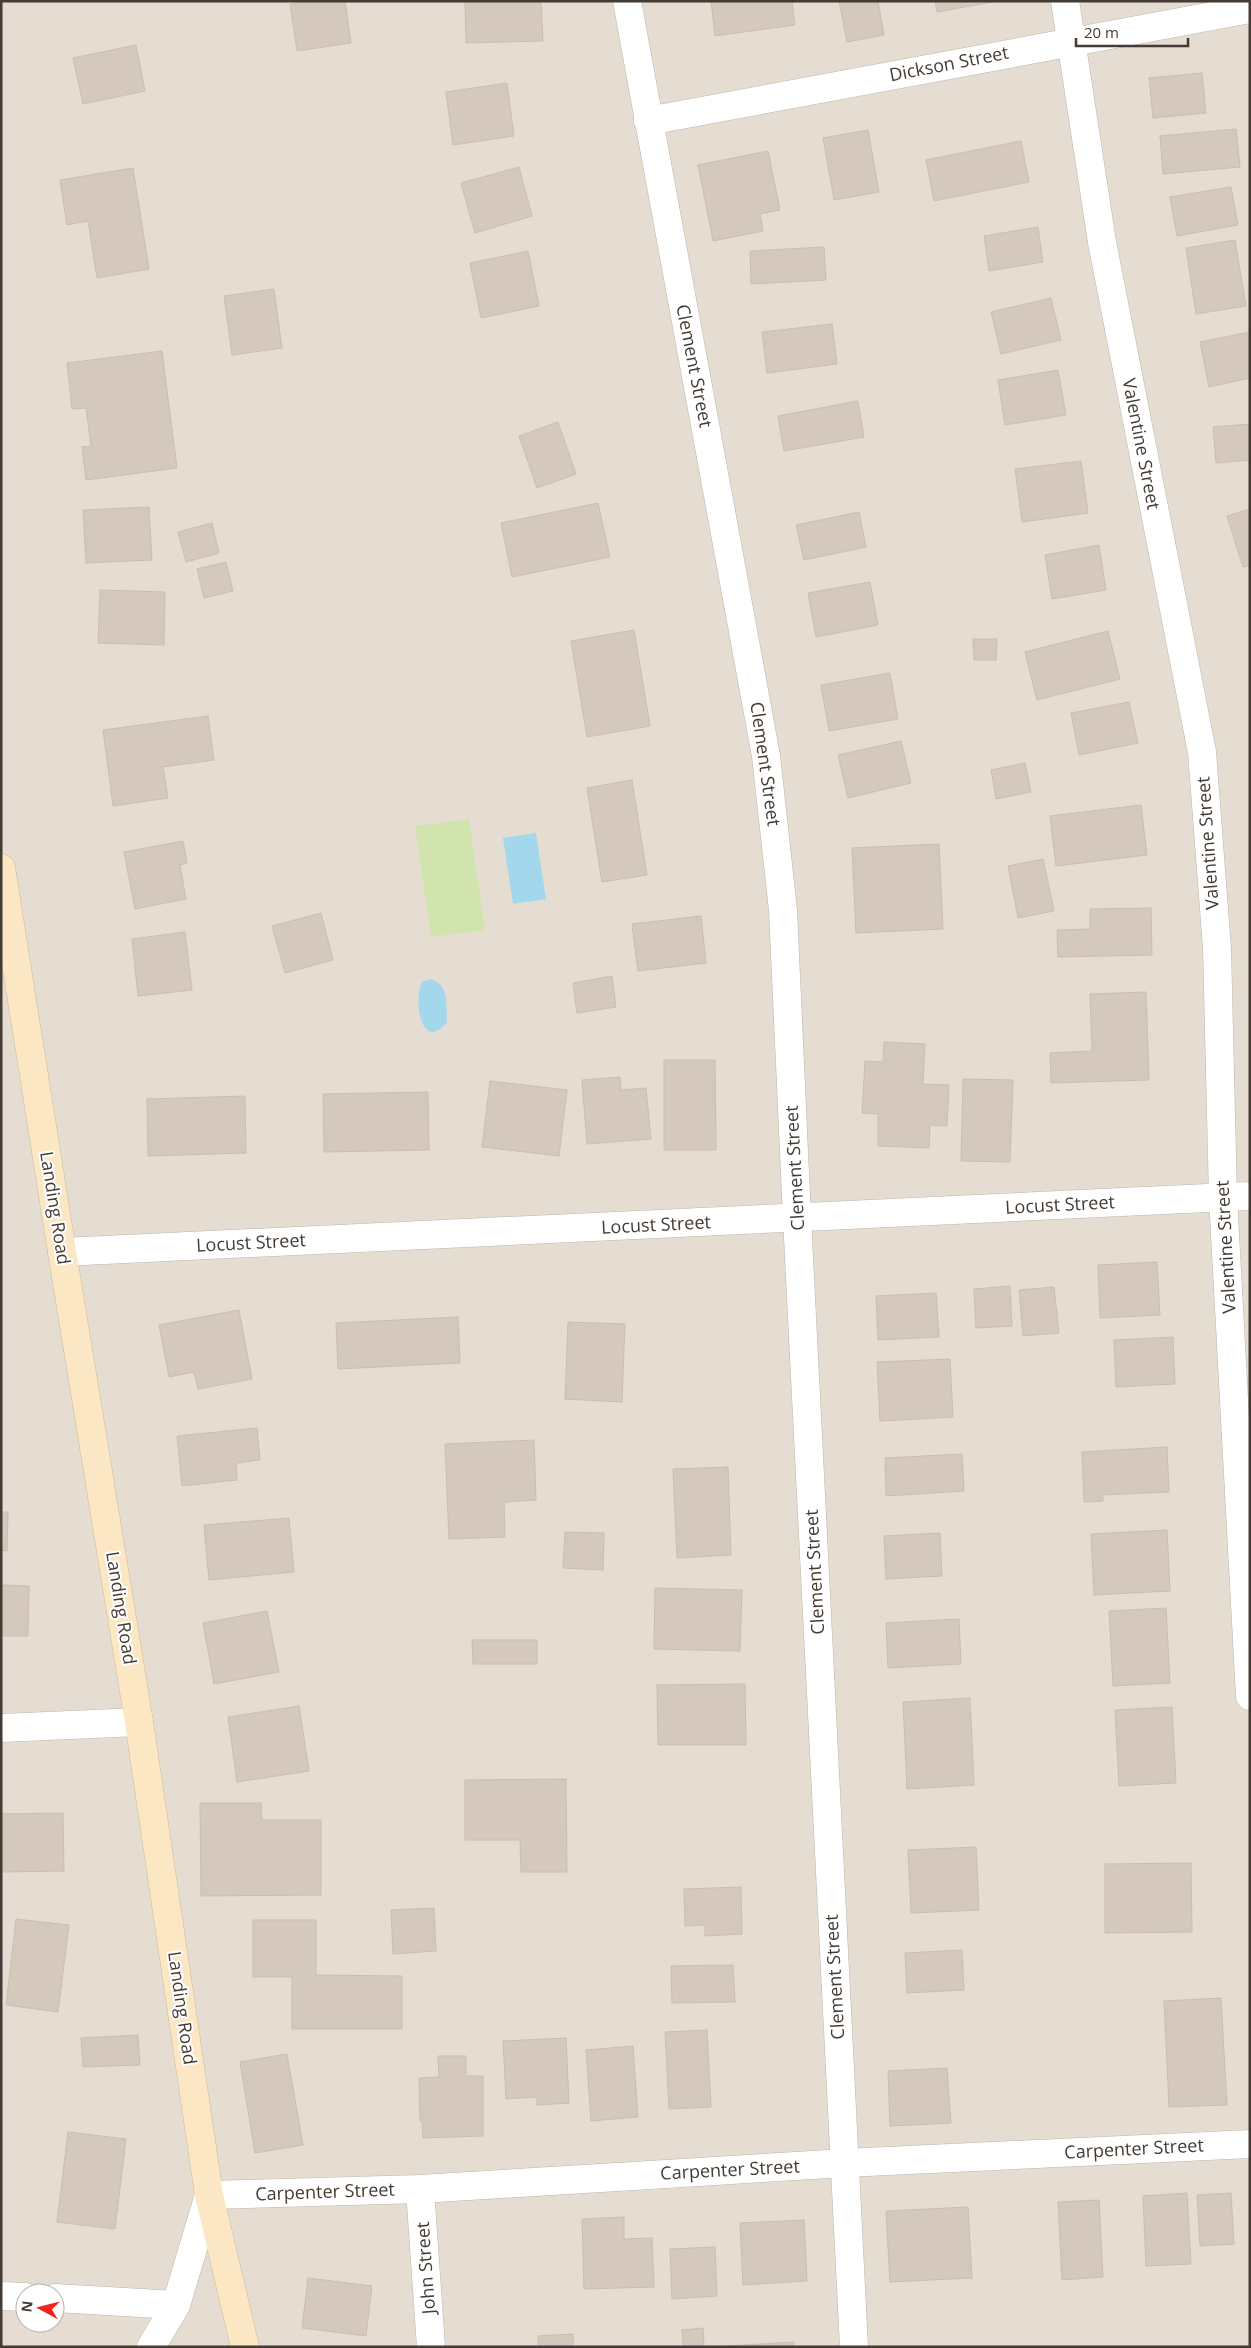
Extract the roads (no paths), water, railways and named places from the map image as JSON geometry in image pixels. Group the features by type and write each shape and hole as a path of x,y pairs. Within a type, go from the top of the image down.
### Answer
{"street":[{"name":"Clement Street","path":"627,1 766,756 783,910 854,2347"},
{"name":"Valentine Street","path":"1065,1 1102,242 1202,752 1216,948 1223,1197 1250,1696"},
{"name":"Dickson Street","path":"648,120 1250,9"},
{"name":"Landing Road","path":"1,868 140,1722 209,2195 245,2347"},
{"name":"Locust Street","path":"62,1252 1250,1196"},
{"path":"1,1728 140,1722"},
{"name":"Carpenter Street","path":"209,2195 420,2189 845,2163 1250,2144"},
{"name":"John Street","path":"420,2189 431,2347"},
{"path":"151,2347 176,2305 209,2195"},
{"path":"1,2296 15,2297"},
{"path":"65,2299 176,2305"}],"water":[{"path":"536,833 546,899 513,904 503,838"},
{"path":"430,979 436,981 444,990 447,1022 438,1030 431,1032 425,1028 421,1020 418,1000 422,982"}]}
